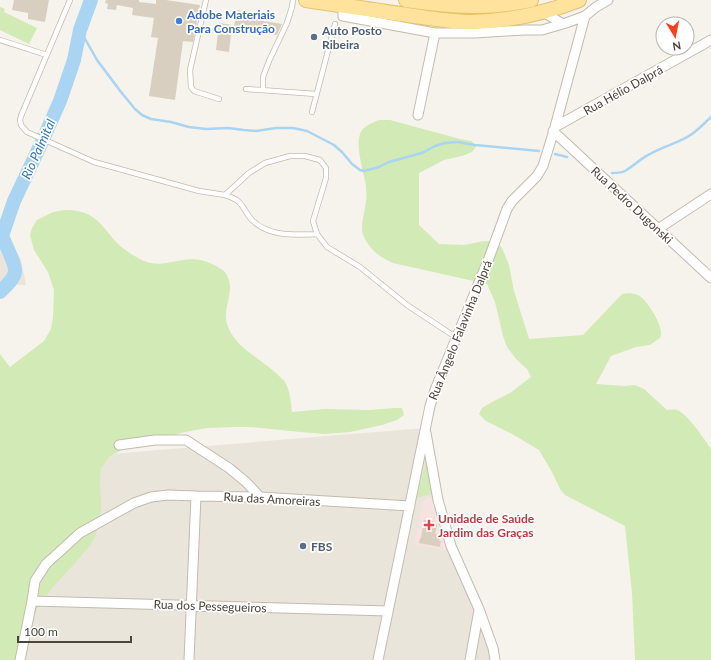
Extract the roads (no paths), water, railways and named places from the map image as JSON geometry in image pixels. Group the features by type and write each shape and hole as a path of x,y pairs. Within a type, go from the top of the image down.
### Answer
{"main road":[{"path":"306,0 439,19 472,22 511,18 543,12 579,0"},
{"path":"406,0 473,7 507,5 531,0"}],"street":[{"path":"343,6 343,16 435,32 475,33 542,30 585,16 608,0"},
{"path":"543,12 563,24"},
{"name":"Rua Ângelo Falavinha Dalprá","path":"378,660 433,395 489,258 507,209 512,201 537,176 543,166 585,16"},
{"path":"418,114 435,32"},
{"name":"Rua Hélio Dalprá","path":"554,129 711,40"},
{"name":"Rua Pedro Dugonski","path":"554,129 658,229 710,276"},
{"path":"658,229 711,194"},
{"path":"425,428 438,500 451,546 479,609 493,648 495,660"},
{"path":"119,445 155,440 186,440 228,468 246,482 260,497"},
{"name":"Rua das Amoreiras","path":"20,660 35,581 46,564 80,534 134,502 151,497 168,495 260,497 410,506"},
{"path":"189,660 196,496"},
{"name":"Rua dos Pessegueiros","path":"32,601 388,611"},
{"path":"470,660 479,609"}],"lane":[{"path":"70,0 20,120 21,125 27,132 94,162 199,191 225,195 238,201 252,220 265,229 275,233 296,235 317,234"},
{"path":"206,0 190,70 191,87 194,91 218,99"},
{"path":"264,90 263,77 287,23 293,0"},
{"path":"312,112 335,24"},
{"path":"0,40 47,55"},
{"path":"246,89 316,94"},
{"path":"225,195 249,173 265,163 290,156 305,156 320,160 326,168 326,178 313,221 317,234 327,247 360,267 407,305 457,338"}],"waterway":[{"name":"Rio Palmital","path":"0,292 11,280 15,272 12,259 2,236 14,201 60,101 74,60 80,30 91,0"},
{"path":"80,30 97,60 121,92 135,109 142,115 151,119 206,129 228,128 256,131 276,128 293,128 307,131 334,145 352,164 364,171 422,153 435,146 445,143 457,142 539,151"},
{"path":"612,173 620,173 625,171 655,151 687,137 711,117"},
{"path":"555,154 567,157"}],"place":[{"name":"Adobe Materiais Para Construção","path":"179,21"},
{"name":"Auto Posto Ribeira","path":"314,37"},
{"name":"Unidade de Saúde Jardim das Graças","path":"429,525"},
{"name":"FBS","path":"303,546"}]}
